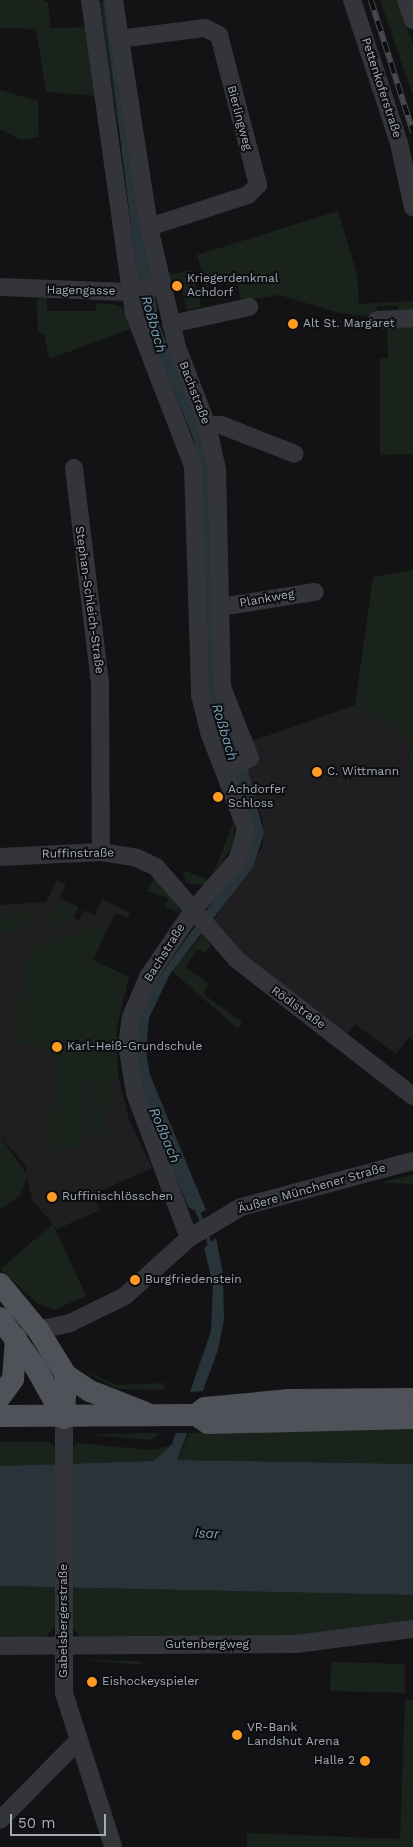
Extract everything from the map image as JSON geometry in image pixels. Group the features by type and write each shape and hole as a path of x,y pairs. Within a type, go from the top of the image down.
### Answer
{"main road":[{"path":"0,1284 38,1330 66,1375 90,1390 157,1416"},
{"path":"0,1318 16,1338 64,1418"},
{"path":"0,1397 13,1379 16,1338"},
{"path":"64,1418 66,1375"},
{"path":"196,1415 205,1408 290,1400 413,1399"},
{"path":"0,1416 64,1418 196,1415 208,1423 413,1418"}],"street":[{"name":"Bachstraße","path":"90,0 146,289 192,457 197,677 209,732 234,766 246,836 238,859 201,918 148,977 131,1017 127,1049 135,1093 192,1236"},
{"name":"Bachstraße","path":"114,0 149,227 146,289 171,324 206,425 216,469 222,686 250,756 234,766"},
{"name":"Pettenkoferstraße","path":"352,0 399,143 413,207"},
{"path":"406,0 413,20"},
{"name":"Bierlingweg","path":"119,39 205,28 219,35 258,185 248,195 149,227"},
{"name":"Hagengasse","path":"0,287 146,289"},
{"path":"171,324 249,307"},
{"path":"376,320 413,318"},
{"path":"206,425 221,425 295,454"},
{"name":"Stephan-Schleich-Straße","path":"74,468 100,683 101,852"},
{"name":"Plankweg","path":"220,607 315,592"},
{"name":"Ruffinstraße","path":"0,857 101,852 137,858 156,867 201,918"},
{"name":"Rödlstraße","path":"201,918 237,960 274,992 413,1096"},
{"name":"Äußere Münchener Straße","path":"38,1330 70,1323 125,1296 192,1236 241,1207 413,1161"},
{"name":"Gabelsbergerstraße","path":"64,1418 62,1646 64,1693 77,1742 113,1847"},
{"name":"Gutenbergweg","path":"0,1646 296,1644 413,1629"},
{"path":"0,1820 77,1742"}],"shaded area":[{"path":"0,0 42,0 48,2 51,28 86,27 95,96 46,92 36,29 0,28"},
{"path":"96,0 104,3 119,133 108,68"},
{"path":"380,0 397,0 413,45 413,96"},
{"path":"0,90 38,101 39,137 21,140 0,129"},
{"path":"338,211 357,274 359,304 413,301 413,312 399,313 398,306 377,306 376,317 339,313 279,295 241,301 237,282 226,285 225,279 206,288 197,255"},
{"path":"191,270 201,306 187,310 179,279 166,282 164,276"},
{"path":"37,298 47,298 47,311 96,311 96,303 116,305 124,308 130,329 49,359 44,333 38,333"},
{"path":"413,323 413,454 380,455 380,359 388,358 387,329"},
{"path":"413,570 413,787 405,734 355,705 373,577"},
{"path":"355,705 405,734 413,787 413,1042 409,1037 396,1054 355,1024 346,1036 255,968 213,921 263,847 263,822 246,767 250,742"},
{"path":"236,816 232,847 212,876"},
{"path":"183,870 208,880 206,885 186,883"},
{"path":"155,878 179,905 179,913 165,906 169,898 147,891"},
{"name":"Karl-Heiß-Grundschule","path":"57,880 66,884 60,898 78,907 73,917 79,920 84,910 95,915 102,899 130,913 128,918 115,913 93,960 129,977 114,1039 118,1076 129,1119 152,1168 93,1194 100,1210 57,1229 32,1200 25,1165 0,1136 0,905 46,902"},
{"path":"60,898 78,907 73,918 46,928"},
{"path":"46,902 3,906 3,915 38,913 21,931 0,931 0,905"},
{"path":"110,923 93,960 129,977 116,1019 118,1076 109,1081 107,1135 93,1134 95,1080 91,1079 82,1148 58,1150 50,1145 49,1134 58,1059 42,1046 20,1044 17,1034 23,964 36,944"},
{"path":"203,935 211,946 205,953 198,949 185,967 209,984 203,994 242,1022 238,1029 172,971"},
{"path":"0,1136 28,1176 20,1195 0,1210"},
{"path":"413,1175 413,1184 385,1183 385,1181"},
{"path":"53,1224 86,1296 54,1310 37,1303 0,1269"},
{"path":"80,1369 117,1385 165,1383 164,1390 117,1389"},
{"path":"413,1425 413,1464 177,1460 189,1433"},
{"path":"159,1433 151,1440 91,1435 110,1434"},
{"path":"0,1442 49,1442 58,1450 71,1450 77,1443 151,1450 170,1446 154,1461 0,1466"},
{"path":"0,1586 413,1595 413,1623 300,1638 81,1638 71,1626 55,1626 45,1638 0,1639"},
{"path":"83,1660 141,1661 140,1665"},
{"path":"331,1662 405,1664 405,1693 330,1691"},
{"path":"405,1700 413,1700 413,1847 247,1847 247,1833 400,1839"}],"water":[{"path":"103,0 107,0 131,133 159,324 208,444 216,645 264,833 253,867 170,974 149,1018 146,1051 150,1075 206,1210 200,1213 188,1207 143,1095 135,1039 144,998 226,883 252,822 209,706 200,466 193,438 142,313"},
{"name":"Isar","path":"216,1238 223,1274 224,1320 218,1350 177,1460 413,1464 413,1595 0,1586 0,1466 154,1461 172,1444 211,1331 213,1284 204,1248"}],"pier":[{"path":"204,1391 191,1433 174,1433 187,1392"}],"waterway":[{"name":"Roßbach","path":"197,1210 203,1224"},
{"name":"Roßbach","path":"206,1233 211,1248"}],"railway":[{"path":"371,0 413,132"}],"place":[{"name":"Kriegerdenkmal Achdorf","path":"177,286"},
{"name":"Alt St. Margaret","path":"293,324"},
{"name":"C. Wittmann","path":"317,772"},
{"name":"Achdorfer Schloss","path":"218,797"},
{"name":"Karl-Heiß-Grundschule","path":"57,1047"},
{"name":"Ruffinischlösschen","path":"52,1197"},
{"name":"Burgfriedenstein","path":"135,1280"},
{"name":"Eishockeyspieler","path":"92,1682"},
{"name":"VR-Bank Landshut Arena","path":"237,1735"},
{"name":"Halle 2","path":"365,1761"}]}
